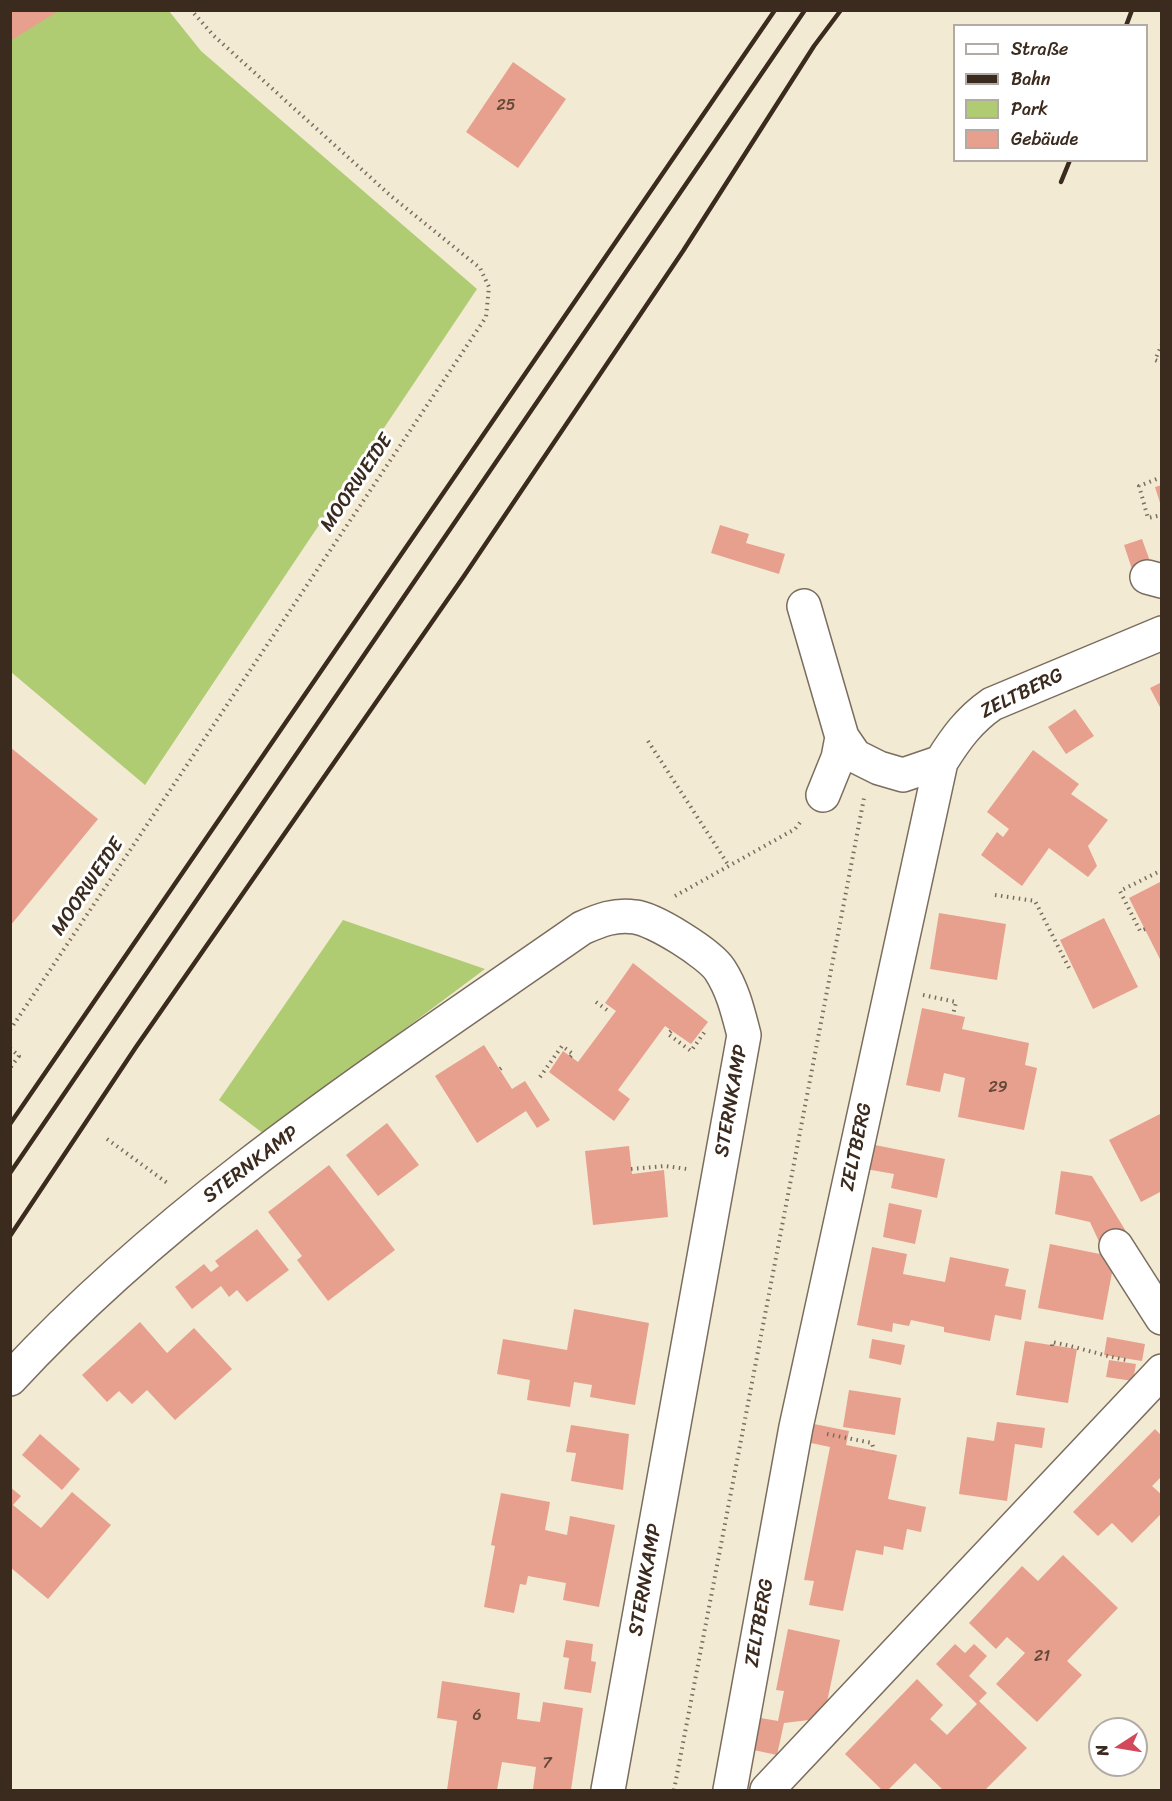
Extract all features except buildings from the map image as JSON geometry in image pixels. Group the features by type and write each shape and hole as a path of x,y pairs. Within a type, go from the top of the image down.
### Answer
{"street":[{"path":"804,606 842,737 855,756 879,768 903,775 941,762"},
{"name":"ZELTBERG","path":"730,1791 796,1427 941,762 958,734 974,716 992,704 1161,633"},
{"path":"823,795 838,758 842,737"},
{"name":"STERNKAMP","path":"10,1379 58,1327 198,1204 379,1070 582,928 607,917 638,917 692,943 719,968 735,999 744,1035 608,1791"},
{"path":"1116,1246 1161,1318"},
{"path":"767,1791 1150,1367"}],"path":[{"name":"MOORWEIDE","path":"10,1030 486,317 489,286 480,268 391,196 214,36 191,10"},
{"path":"1161,344 1155,360 1161,363"},
{"path":"1161,477 1139,486 1148,518 1161,515"},
{"path":"648,741 729,866"},
{"path":"674,1791 867,784 903,775"},
{"path":"638,917 795,829 823,795"},
{"path":"1144,929 1140,931 1120,891 1161,870"},
{"path":"995,895 1035,901 1069,968 1073,967"},
{"path":"892,988 956,1002 953,1015"},
{"path":"596,1002 608,1010 610,1007"},
{"path":"671,1031 668,1034 691,1051 712,1022"},
{"path":"540,1077 562,1046 573,1054 570,1057"},
{"path":"10,1048 19,1056 10,1068"},
{"path":"107,1139 151,1171"},
{"path":"631,1169 664,1166 719,1174"},
{"path":"1052,1346 1052,1342 1080,1347 1091,1354 1150,1367"},
{"path":"796,1427 872,1443 874,1450"}],"green space":[{"path":"10,11 169,11 201,51 477,289 145,785 11,672"},
{"path":"343,920 485,969 264,1134 219,1100"}],"railway":[{"path":"10,1124 775,10"},
{"path":"10,1173 805,10"},
{"path":"10,1236 136,1047 464,576 683,251 814,46 841,10"},
{"path":"1127,24 1132,10"},
{"path":"1061,182 1069,162"}]}
